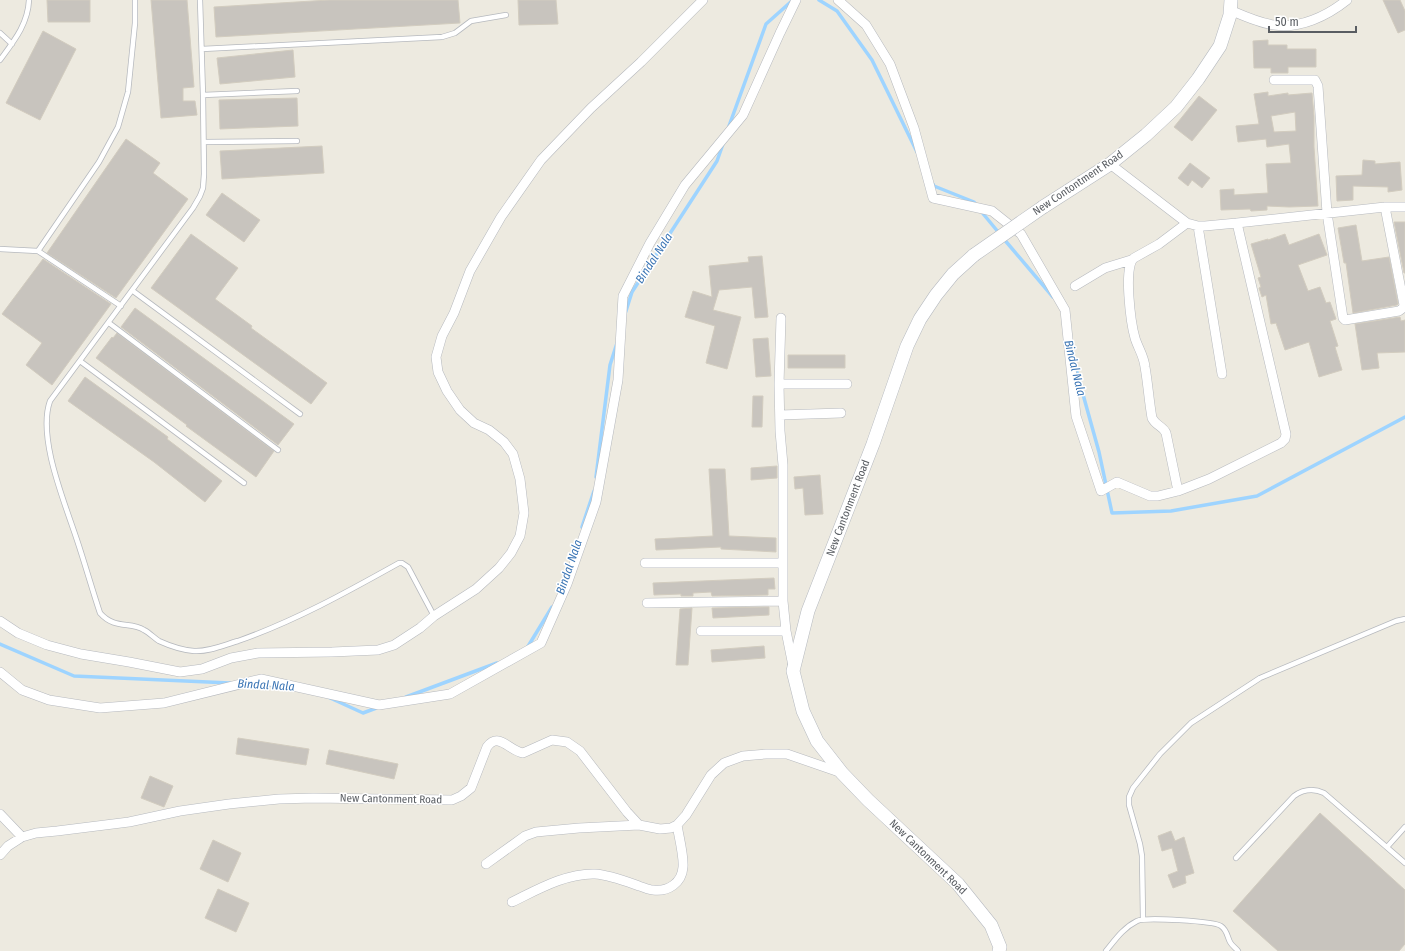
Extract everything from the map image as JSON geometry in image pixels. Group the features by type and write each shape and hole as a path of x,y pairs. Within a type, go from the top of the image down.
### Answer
{"street":[{"path":"0,621 18,632 47,645 82,654 180,672 202,669 231,658 258,653 378,650 394,645 420,628 434,616 476,589 499,568 511,553 520,536 524,513 520,479 513,454 504,442 489,430 474,423 460,410 447,391 438,372 436,357 438,347 454,313 465,282 501,217 541,160 615,84 640,62 703,0"},
{"path":"0,672 22,690 49,700 100,708 164,703 261,679 379,705 450,694 541,643 567,584 596,502 618,380 622,296 650,243 684,185 743,115 796,0"},
{"path":"838,0 866,25 890,64 914,128 934,198 992,211 1021,234 1065,310 1076,416 1101,492 1117,482 1150,496 1164,495 1178,491 1209,479 1251,459 1281,443 1287,436 1237,223"},
{"path":"1231,5 1250,19 1274,25 1292,25 1321,17 1348,0"},
{"name":"New Contontment Road","path":"974,255 1043,206 1110,164 1146,135 1176,106 1198,79 1220,46 1230,15 1231,5"},
{"path":"1274,80 1311,80 1317,83 1327,213 1343,318 1347,320 1399,311 1403,308 1404,305 1385,207"},
{"path":"1110,164 1187,223 1198,226 1385,207 1405,207"},
{"path":"1075,286 1105,268 1131,260 1159,244 1187,223"},
{"path":"1198,226 1222,374"},
{"name":"New Cantonment Road","path":"974,255 952,274 936,295 920,319 907,346 873,444 808,611 794,670 803,711 817,742 842,774 958,884 991,925 1000,947 999,951"},
{"path":"1131,260 1128,270 1132,328 1145,365 1152,418 1156,425 1164,429 1166,433 1178,491"},
{"path":"781,318 780,415 784,465 782,563 783,601 786,631 794,670"},
{"path":"780,384 847,384"},
{"path":"780,415 841,413"},
{"path":"644,562 782,563"},
{"path":"648,603 783,601"},
{"path":"701,631 786,631"},
{"name":"New Cantonment Road","path":"0,855 8,846 22,836 129,822 180,811 279,799 452,800 462,796 471,788 476,778 486,747 490,742 495,740 523,753 552,740 567,742 580,751 627,812 639,825"},
{"name":"New Cantonment Road","path":"677,825 686,815 711,775 724,763 743,756 787,754 842,774"},
{"path":"0,814 22,836"},
{"path":"486,864 525,836 536,832 639,825 660,829 671,828 677,825 683,868 679,880 672,887 662,890 653,890 596,874 578,876 542,888 512,902"}],"lane":[{"path":"0,60 22,28 28,10 29,0"},
{"path":"38,251 99,162 118,127 128,92 135,23 135,0"},
{"path":"200,0 204,142 203,188 193,208 133,291 50,401 47,409 47,434 51,458 98,608 104,617 119,625 137,627 170,646 195,651 205,650 261,633 294,618 399,563 402,563 408,567 434,616"},
{"path":"202,50 442,37 455,33 471,21 506,16"},
{"path":"0,33 12,44"},
{"path":"203,95 297,90"},
{"path":"204,142 297,141"},
{"path":"0,249 38,251 121,306"},
{"path":"133,291 300,414"},
{"path":"109,323 278,450"},
{"path":"80,361 244,483"},
{"path":"1143,919 1142,856 1129,805 1129,797 1133,788 1160,754 1191,723 1260,678 1405,619"},
{"path":"1236,858 1294,796 1306,790 1316,789 1324,793 1405,863"},
{"path":"1387,847 1405,827"},
{"path":"1106,951 1118,936 1128,927 1143,919 1215,923 1225,930 1230,942 1238,951"}],"building":[{"path":"47,0 90,0 90,22 48,22"},
{"path":"151,0 187,0 194,87 183,88 183,101 195,101 197,115 161,118"},
{"path":"329,0 458,0 460,23 216,37 214,7"},
{"path":"518,0 556,0 558,24 519,25"},
{"path":"1383,0 1400,0 1405,11 1405,30 1398,33"},
{"path":"43,31 76,49 40,120 6,103"},
{"path":"1268,40 1268,45 1287,45 1287,49 1316,49 1316,67 1288,67 1288,73 1271,73 1271,68 1254,68 1253,41"},
{"path":"293,50 295,77 220,84 217,58"},
{"path":"1268,92 1268,96 1288,93 1288,95 1312,93 1318,206 1267,206 1267,210 1251,211 1250,209 1221,210 1220,190 1234,189 1234,195 1268,193 1266,164 1291,163 1289,144 1267,147 1266,139 1238,142 1236,126 1259,124 1254,94","holes":["1295,112 1296,131 1274,132 1271,116"]},
{"path":"1199,96 1217,110 1192,141 1174,127"},
{"path":"297,98 298,126 220,129 219,100"},
{"path":"126,139 160,163 153,173 188,199 116,298 47,253"},
{"path":"322,146 324,173 222,179 220,151"},
{"path":"1363,160 1375,161 1375,164 1400,162 1402,190 1388,192 1388,187 1353,186 1353,200 1337,201 1336,176 1362,175"},
{"path":"1190,163 1210,178 1202,188 1192,180 1188,186 1178,178"},
{"path":"222,193 260,220 244,242 206,215"},
{"path":"1394,222 1405,222 1405,273 1404,273"},
{"path":"1356,225 1362,261 1389,257 1397,305 1353,313 1346,263 1344,263 1338,228"},
{"path":"191,234 238,268 215,299 252,326 251,328 327,383 311,404 151,288"},
{"path":"1285,234 1289,245 1319,234 1327,255 1298,265 1308,291 1320,287 1326,303 1330,302 1336,319 1330,321 1338,346 1335,347 1342,370 1319,377 1309,342 1285,350 1276,323 1271,324 1266,295 1262,297 1259,288 1261,287 1258,278 1261,277 1251,244"},
{"path":"762,256 768,317 755,318 752,287 719,290 713,310 741,317 727,369 706,363 715,326 685,317 693,291 712,297 709,266 749,262 748,257"},
{"path":"43,259 111,304 52,385 26,365 42,343 2,314"},
{"path":"135,308 294,424 278,445 121,327"},
{"path":"1400,317 1401,321 1405,320 1405,352 1377,353 1379,368 1362,370 1355,324"},
{"path":"117,333 274,451 256,477 96,358 112,337 113,338"},
{"path":"768,338 771,376 756,377 753,339"},
{"path":"788,355 845,355 845,368 788,368"},
{"path":"85,377 168,437 167,439 222,481 205,502 154,462 68,401"},
{"path":"753,396 763,396 762,427 752,427"},
{"path":"777,466 777,478 751,480 751,468"},
{"path":"709,469 725,469 729,536 776,538 776,552 721,549 721,547 656,550 655,539 713,536"},
{"path":"820,475 823,514 805,515 803,488 795,489 794,477"},
{"path":"774,578 775,589 768,589 768,595 712,596 711,592 693,593 693,596 681,596 681,594 654,595 653,583"},
{"path":"769,607 769,615 713,618 712,608"},
{"path":"692,608 688,665 676,665 680,609"},
{"path":"764,646 765,658 712,662 711,650"},
{"path":"238,738 309,749 306,765 236,754"},
{"path":"329,750 398,764 394,779 326,764"},
{"path":"150,776 173,786 164,807 141,798"},
{"path":"1320,813 1405,890 1405,944 1399,951 1278,951 1233,911"},
{"path":"1171,831 1175,841 1184,837 1194,873 1185,876 1186,883 1173,888 1168,875 1178,871 1172,848 1162,851 1158,836"},
{"path":"213,840 241,853 228,882 200,869"},
{"path":"218,889 249,903 236,932 205,918"}],"waterway":[{"name":"Bindal Nala","path":"729,126 766,24 793,0"},
{"name":"Bindal Nala","path":"819,0 837,11 872,60 917,152"},
{"name":"Bindal Nala","path":"625,314 632,292 717,161 723,144"},
{"name":"Bindal Nala","path":"933,184 934,186 974,202 976,205"},
{"name":"Bindal Nala","path":"980,210 999,233"},
{"name":"Bindal Nala","path":"1003,238 1053,297"},
{"name":"Bindal Nala","path":"596,477 610,365 617,343"},
{"name":"Bindal Nala","path":"1074,362 1099,452 1112,513 1171,511 1257,496 1405,417"},
{"name":"Bindal Nala","path":"582,527 594,491"},
{"name":"Bindal Nala","path":"527,648 552,607"},
{"name":"Bindal Nala","path":"0,644 74,676 230,683"},
{"name":"Bindal Nala","path":"406,697 497,663"},
{"name":"Bindal Nala","path":"254,684 270,685"},
{"name":"Bindal Nala","path":"328,697 363,713 379,707"}]}
